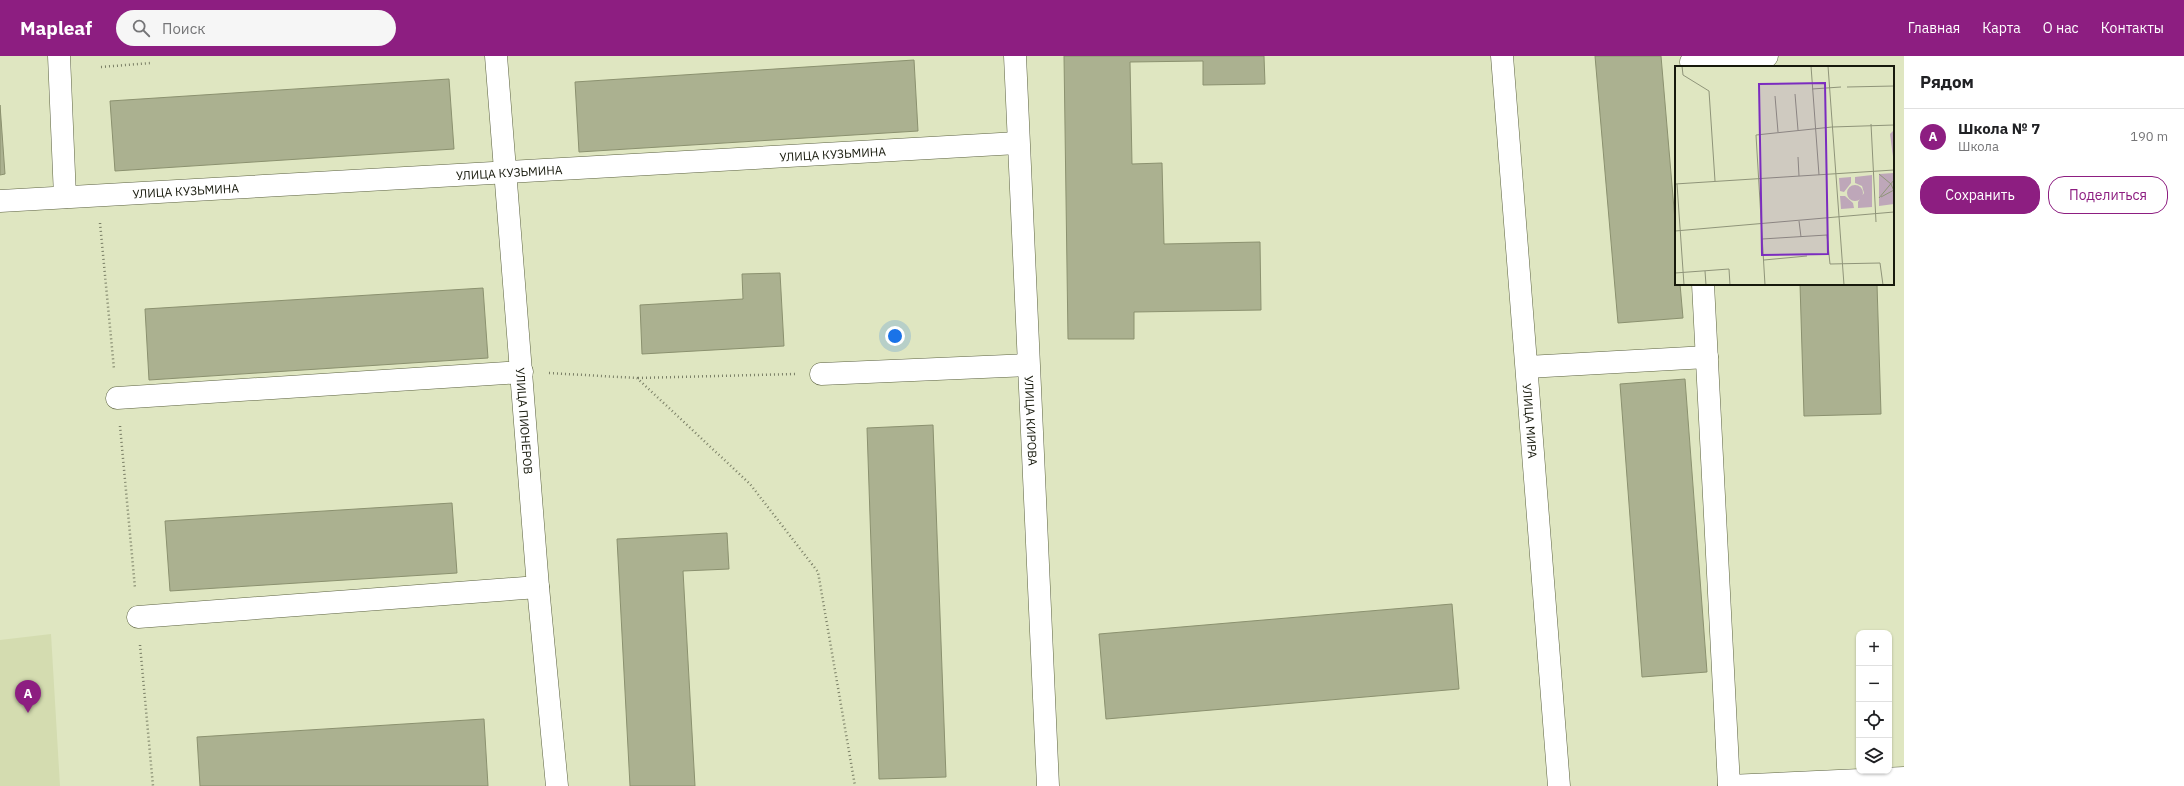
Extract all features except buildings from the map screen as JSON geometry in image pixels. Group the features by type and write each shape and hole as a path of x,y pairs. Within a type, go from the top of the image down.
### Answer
{"street":[{"path":"59,56 65,197"},
{"name":"УЛИЦА ПИОНЕРОВ","path":"496,56 538,587 557,786"},
{"name":"УЛИЦА КИРОВА","path":"1015,56 1048,786"},
{"name":"УЛИЦА МИРА","path":"1502,56 1559,786"},
{"path":"1692,66 1691,62 1767,56"},
{"name":"УЛИЦА КУЗЬМИНА","path":"0,201 1018,143"},
{"path":"1703,285 1729,786 1904,778"},
{"path":"1527,367 1707,357"},
{"path":"821,374 1028,365"},
{"path":"117,398 522,372"},
{"path":"138,617 538,587"}],"path":[{"path":"100,67 151,63"},
{"path":"98,195 153,786"},
{"path":"522,372 637,378 821,374"},
{"path":"637,378 750,484 818,572 855,786"}],"shaded area":[{"path":"51,634 60,786 0,786 0,640"}],"place":[{"name":"Школа № 7","path":"28,713"}]}
